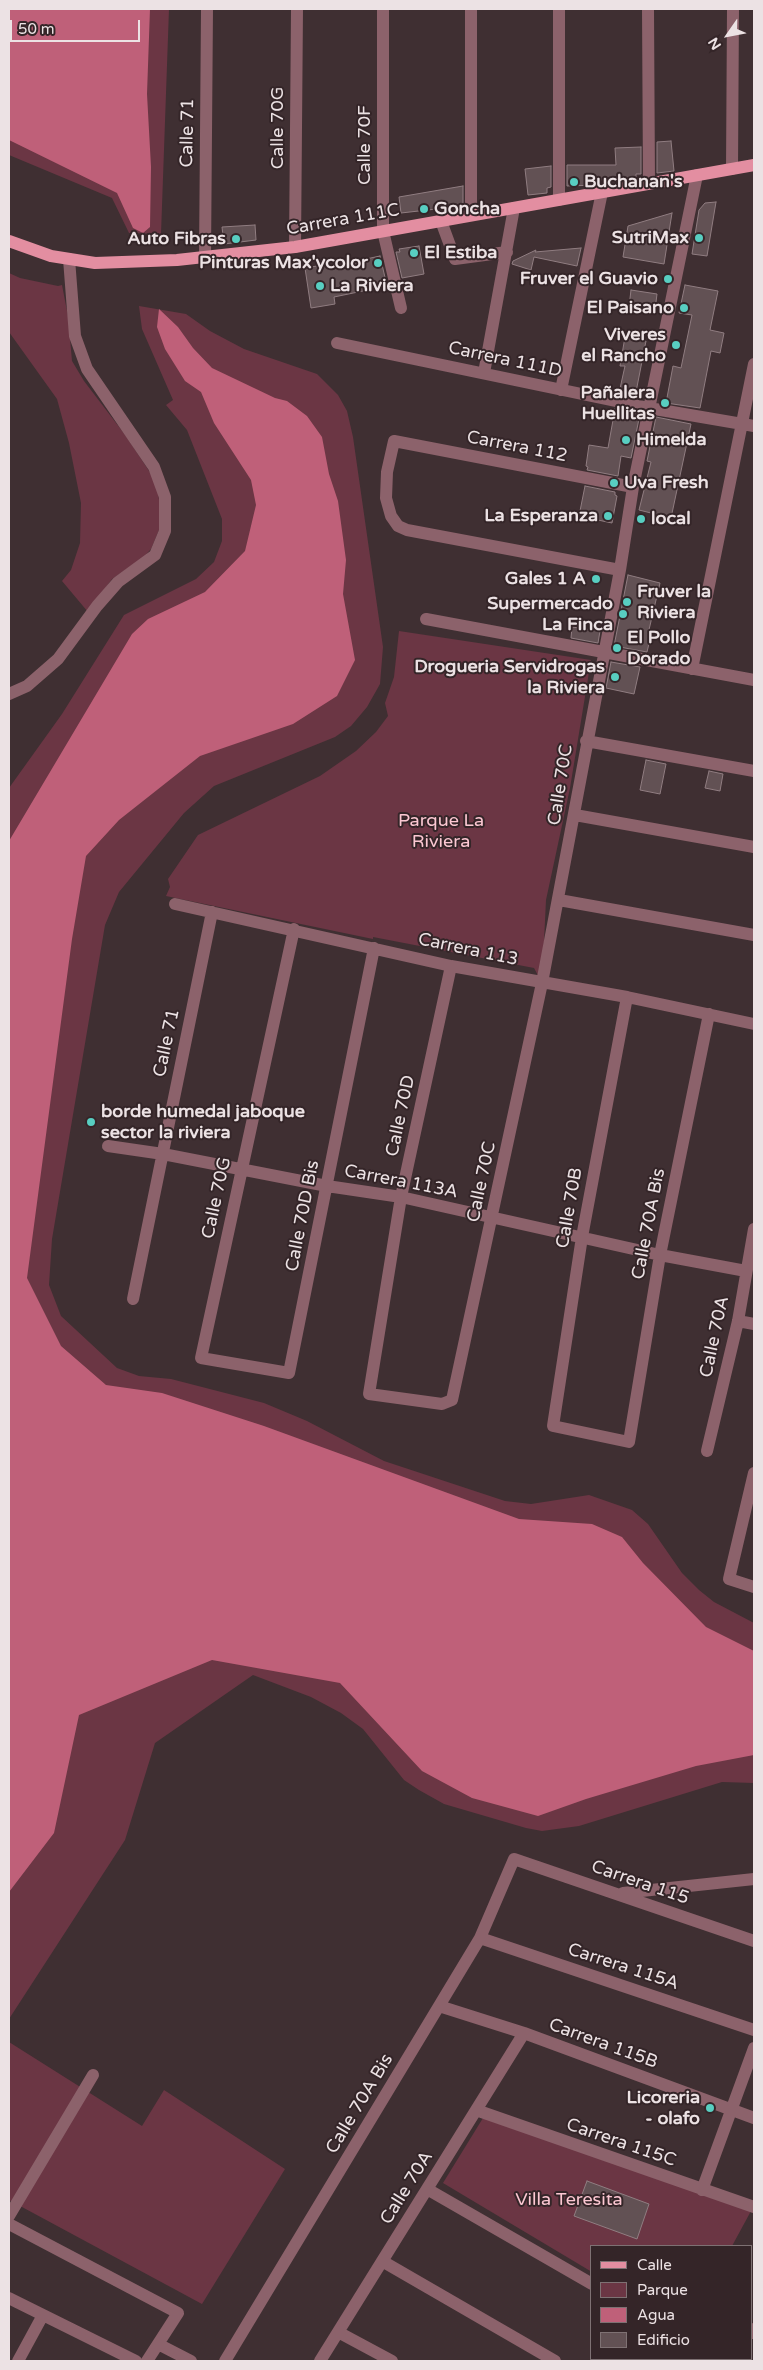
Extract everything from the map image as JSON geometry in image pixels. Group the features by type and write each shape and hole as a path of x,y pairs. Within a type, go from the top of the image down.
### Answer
{"main road":[{"name":"Carrera 111C","path":"9,241 29,250 69,260 103,263 205,257 295,247 754,165"}],"street":[{"name":"Calle 71","path":"205,257 207,9"},
{"name":"Calle 70G","path":"295,247 297,9"},
{"name":"Calle 70F","path":"382,9 383,231 401,308"},
{"path":"471,215 472,9"},
{"path":"559,200 560,9"},
{"path":"648,9 649,183"},
{"path":"732,169 733,9"},
{"name":"Calle 70C","path":"452,1400 493,1218 559,900 602,654 620,570 633,486 697,175"},
{"path":"561,390 602,192"},
{"path":"484,373 514,208"},
{"path":"441,221 455,259 507,252"},
{"path":"9,694 27,686 58,659 97,606 118,582 155,555 165,531 165,497 154,467 87,368 75,336 69,260"},
{"name":"Carrera 111D","path":"337,343 649,408 748,425"},
{"path":"692,669 748,425 754,364"},
{"name":"Carrera 112","path":"620,570 407,530 398,526 391,516 386,498 387,472 394,441 633,486"},
{"path":"426,619 602,654 754,680"},
{"path":"586,742 754,771"},
{"path":"574,815 754,847"},
{"path":"559,900 754,935"},
{"name":"Carrera 113","path":"175,904 294,929 451,966 627,997 754,1024"},
{"name":"Calle 71","path":"134,1299 212,912"},
{"name":"Calle 70G","path":"289,1374 201,1358 294,929"},
{"name":"Calle 70D Bis","path":"289,1374 374,948"},
{"name":"Calle 70D","path":"451,966 401,1198 369,1394 442,1404 452,1400"},
{"name":"Calle 70B","path":"627,997 582,1237 553,1426 629,1442"},
{"name":"Calle 70A Bis","path":"629,1442 660,1255 709,1014"},
{"name":"Carrera 113A","path":"108,1146 163,1154 327,1186 401,1198 660,1255 746,1271"},
{"name":"Calle 70A","path":"707,1451 738,1321 754,1229"},
{"path":"738,1321 754,1324"},
{"path":"754,1473 729,1579 754,1587"},
{"name":"Calle 70A Bis","path":"225,2361 480,1938 514,1859"},
{"name":"Carrera 115","path":"514,1859 754,1941"},
{"path":"618,1894 754,1879"},
{"name":"Carrera 115A","path":"480,1938 754,2030"},
{"name":"Carrera 115B","path":"440,2006 524,2033 754,2118"},
{"name":"Calle 70A","path":"320,2361 524,2033"},
{"path":"702,2190 754,2048"},
{"path":"9,2216 93,2075"},
{"name":"Carrera 115C","path":"476,2110 754,2208"},
{"path":"427,2189 590,2283"},
{"path":"9,2224 178,2313 147,2361"},
{"path":"382,2261 555,2361"},
{"path":"9,2298 136,2361"},
{"path":"18,2361 43,2314"},
{"path":"338,2332 392,2361"},
{"path":"158,2344 191,2361"}],"green space":[{"path":"9,9 169,9 161,234 129,233 112,198 9,155"},
{"path":"9,273 20,278 58,286 62,285 68,316 72,361 84,381 126,436 153,477 158,492 162,523 151,549 143,558 112,579 88,612 62,581 71,570 80,543 81,503 69,443 57,399 9,332"},
{"path":"139,306 186,314 210,331 244,349 317,374 338,395 347,411 353,437 383,647 380,684 367,707 351,726 335,737 214,786 184,813 119,892 105,925 52,1239 49,1285 61,1316 117,1368 139,1376 171,1379 264,1403 307,1421 384,1461 505,1501 531,1504 589,1495 632,1510 648,1524 682,1573 699,1590 714,1602 754,1623 754,1783 722,1782 579,1826 542,1831 526,1828 444,1804 419,1790 404,1780 363,1729 341,1713 311,1697 253,1675 155,1743 125,1840 9,2019 9,788 62,714 124,615 196,579 214,562 222,541 222,519 187,430 166,405 173,400 142,329"},
{"name":"Parque La Riviera","path":"399,631 591,660 570,788 546,900 542,983 534,968 373,937 373,939 166,896 170,887 168,879 198,835 320,776 356,751 376,732 388,716 385,703 394,677"},
{"path":"9,2042 142,2126 164,2090 285,2169 202,2304 9,2200"},
{"name":"Villa Teresita","path":"483,2118 751,2211 733,2245 590,2245 590,2271 443,2183"}],"water":[{"path":"9,9 150,9 147,94 151,167 150,227 143,233 133,228 117,193 9,140"},
{"path":"159,309 178,327 193,348 212,368 275,398 287,401 307,416 322,437 329,474 338,501 346,560 343,594 355,660 337,696 293,724 200,756 119,820 86,856 72,939 27,1278 61,1346 106,1385 162,1393 264,1426 519,1519 592,1524 622,1537 643,1563 706,1627 754,1651 754,1755 696,1766 586,1799 538,1816 472,1798 422,1771 340,1683 212,1660 79,1715 54,1833 9,1892 9,841 132,634 148,619 205,592 245,551 256,505 251,480 214,423 201,392 185,381 165,349 157,327"}],"building":[{"path":"671,141 674,171 657,173 657,142"},
{"path":"641,147 641,174 636,174 636,178 599,180 597,185 567,186 567,165 616,165 615,148"},
{"path":"551,166 551,187 547,188 547,193 528,195 525,169"},
{"path":"463,186 463,206 401,213 399,197"},
{"path":"716,202 707,256 692,254 699,210 705,203"},
{"path":"672,213 664,264 623,257 628,226"},
{"path":"255,225 256,240 224,244 222,227"},
{"path":"419,246 424,274 402,278 396,252 400,252 399,249"},
{"path":"581,248 577,266 534,257 531,270 512,264 513,261 536,250 535,252"},
{"path":"380,256 387,286 334,297 335,304 311,308 305,268 329,264 329,267"},
{"path":"685,285 718,291 710,330 724,333 720,353 711,351 700,408 666,403 673,366 681,368 692,315 679,313"},
{"path":"631,290 657,294 655,310 629,307"},
{"path":"625,337 646,341 635,397 619,393 625,366 620,366"},
{"path":"615,409 640,414 631,458 621,456 618,476 587,470 589,445 608,448"},
{"path":"656,417 691,424 671,518 639,510 651,462 647,461"},
{"path":"585,486 615,492 617,496 612,523 579,516"},
{"path":"628,575 660,583 648,634 651,635 647,652 614,646"},
{"path":"572,627 600,631 598,643 571,638"},
{"path":"611,662 640,667 634,694 606,688"},
{"path":"646,760 666,764 660,794 640,790"},
{"path":"709,771 723,774 720,791 705,788"},
{"path":"587,2181 649,2204 637,2239 574,2216"}],"place":[{"name":"Buchanan's","path":"574,182"},
{"name":"Goncha","path":"424,209"},
{"name":"SutriMax","path":"699,238"},
{"name":"Auto Fibras","path":"236,239"},
{"name":"El Estiba","path":"414,253"},
{"name":"Pinturas Max'ycolor","path":"378,263"},
{"name":"Fruver el Guavio","path":"668,279"},
{"name":"La Riviera","path":"320,286"},
{"name":"El Paisano","path":"684,308"},
{"name":"Viveres el Rancho","path":"676,345"},
{"name":"Pañalera Huellitas","path":"665,403"},
{"name":"Himelda","path":"626,440"},
{"name":"Uva Fresh","path":"614,483"},
{"name":"La Esperanza","path":"608,516"},
{"name":"local","path":"641,519"},
{"name":"Gales 1 A","path":"596,579"},
{"name":"Fruver la Riviera","path":"627,602"},
{"name":"Supermercado La Finca","path":"623,614"},
{"name":"El Pollo Dorado","path":"617,648"},
{"name":"Drogueria Servidrogas la Riviera","path":"615,677"},
{"name":"borde humedal jaboque sector la riviera","path":"91,1122"},
{"name":"Licoreria - olafo","path":"710,2108"}]}
